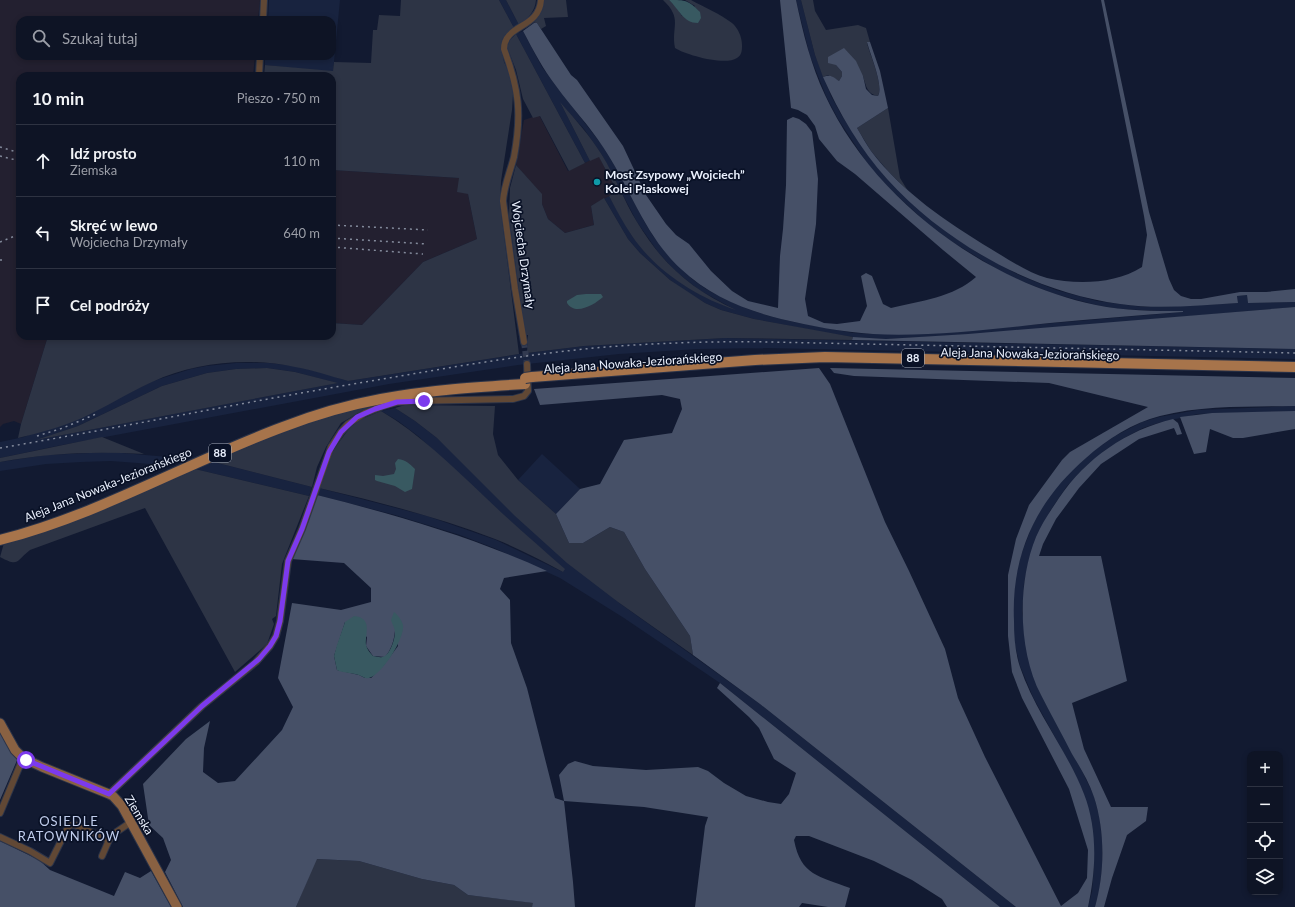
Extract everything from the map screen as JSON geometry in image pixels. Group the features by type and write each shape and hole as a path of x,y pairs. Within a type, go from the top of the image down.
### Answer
{"main road":[{"name":"Aleja Jana Nowaka-Jeziorańskiego","path":"0,540 59,522 255,438 312,417 380,399 447,389 528,380 755,360 826,356 1295,367"},
{"name":"Aleja Jana Nowaka-Jeziorańskiego","path":"0,534 58,516 253,432 309,411 377,394 446,383 528,380 825,363 1295,372"}],"street":[{"path":"262,16 264,0"},
{"name":"Wojciecha Drzymały","path":"524,342 503,201 516,147 519,107 516,82 504,49 504,44 509,35 536,16 541,0"},
{"path":"259,72 260,60"},
{"path":"109,794 206,703 259,659 270,646 276,636 280,621 288,561 302,529 331,447 344,428 352,420 365,413 397,402 521,398 528,392 527,364"},
{"name":"Ziemska","path":"0,723 15,750 23,758 109,794 117,800 131,822 177,907"},
{"path":"0,812 23,758"},
{"path":"102,856 112,835 131,822"},
{"path":"0,837 50,862 68,827 71,825 75,825 109,840"}],"shaded area":[{"path":"0,0 260,0 258,16 16,16 16,60 255,60 253,72 16,72 16,340 47,340 21,424 14,421 3,424 0,427"},
{"path":"269,0 340,0 336,41 336,16 268,16"},
{"path":"401,0 499,0 514,28 503,38 501,44 504,62 511,77 513,94 501,181 500,204 519,354 348,381 308,370 259,362 222,363 204,366 169,375 152,382 91,414 74,421 50,430 18,438 47,340 336,340 336,323 362,325 423,262 477,239 468,194 457,192 459,178 336,170 336,72 264,72 265,65 333,71 334,62 371,63 373,30 377,30 379,15 400,16"},
{"path":"499,0 506,0 519,25 514,28"},
{"path":"506,0 536,0 534,8 530,14 519,25"},
{"path":"544,0 566,0 568,17 544,18 546,26 541,29 537,23 534,23 542,11"},
{"path":"663,0 669,0 675,5 682,16 695,6 685,0 691,0 732,23 738,30 742,42 740,55 737,58 724,61 706,59 688,54 675,48 675,18 673,12"},
{"path":"669,0 683,1 692,5 700,12 701,18 698,23 689,21 685,18"},
{"path":"780,0 796,0 805,37 816,72 825,95 846,133 872,168 903,201 937,230 974,256 1014,277 1054,294 1107,307 1129,310 1183,312 961,332 894,335 873,334 850,332 792,322 741,306 703,287 668,256 657,241 638,210 613,162 592,131 551,80 542,66 523,31 534,23 537,23 571,75 577,80 623,146 646,195 666,224 676,235 689,244 711,271 732,291 748,301 778,308 780,256 786,185 787,120 793,117 806,124 812,132 818,179 816,224 805,299 808,316 824,323 837,324 860,321 867,306 861,276 866,273 872,276 883,304 891,308 947,294 967,284 976,277 855,174 837,161 819,139 815,126 807,115 791,108"},
{"path":"796,0 801,0 815,55 831,96 842,116 874,163 887,179 954,237 978,253 1019,275 1036,282 1056,290 1097,301 1143,307 1183,306 1238,303 1237,296 1247,295 1248,303 1295,302 1295,307 995,333 886,339 853,337 754,319 721,310 690,294 670,280 640,253 628,239 604,198 609,196 632,236 643,250 672,276 692,290 707,298 732,308 699,290 674,270 658,252 637,222 602,155 584,129 561,104 590,161 585,163 516,34 523,31 542,67 602,145 653,236 692,279 706,289 748,309 794,322 853,333 875,334 939,333 1183,312 1120,309 1096,305 1055,294 1016,279 995,268 951,241 928,224 892,191 869,166 838,119 826,96 810,56"},
{"path":"801,0 813,0 815,11 826,30 858,25 866,28 870,42 867,43 878,78 878,96 869,91 863,76 836,65 842,72 842,76 839,81 828,75 823,77 815,55"},
{"path":"1101,0 1104,0 1149,212 1169,279 1174,290 1181,296 1191,299 1201,299 1240,292 1266,292 1295,289 1295,302 1248,303 1247,295 1237,296 1238,303 1149,307 1135,306 1087,298 1055,289 1024,276 993,261 964,244 910,203 887,179 859,143 843,117 823,77 830,76 839,81 842,76 842,72 836,65 828,63 828,57 844,48 856,61 863,76 866,89 872,95 878,96 878,78 867,42 870,42 880,71 888,108 857,128 871,151 897,180 926,206 958,228 1033,273 1047,278 1071,282 1096,282 1120,277 1142,267 1147,235"},
{"path":"516,34 585,163 569,171 540,116 533,118 523,99 516,70 507,47 510,40"},
{"path":"265,60 334,60 333,72 265,65"},
{"path":"560,102 577,121 602,155 632,214 657,251 679,274 692,284 720,302 736,310 706,298 678,281 642,249 632,236 609,196 617,191 599,157 590,161"},
{"path":"888,108 900,178 908,191 871,151 857,128"},
{"path":"539,115 568,171 599,156 617,192 591,206 594,225 565,233 548,219 542,204 541,194 516,165 524,120"},
{"path":"516,165 542,194 542,204 548,219 565,233 594,225 591,206 604,198 628,239 640,253 670,280 705,303 721,310 754,319 853,337 852,340 725,338 584,346 527,353 528,335 525,335 509,216 510,188"},
{"path":"336,170 459,178 468,194 477,239 423,262 362,325 336,323"},
{"path":"601,294 603,297 590,306 580,309 570,307 567,303 567,301 577,295"},
{"path":"1295,307 1295,349 852,340 853,337 886,339 968,334"},
{"path":"725,338 1295,349 1295,359 765,348 698,349 619,354 518,365 389,384 0,458 0,442 24,437 133,391 153,381 206,366 236,363 269,363 295,366 348,381 519,354 584,346","holes":["267,368 295,372 337,383 41,439 78,426 162,386 207,373 236,369"]},
{"path":"267,368 295,372 338,383 36,440 78,426 162,386 207,373 236,369"},
{"path":"819,368 830,384 885,522 945,649 958,698 985,757 1061,906 1078,893 1087,878 1088,850 1069,789 1022,698 1012,672 1008,636 1008,575 1016,539 1029,505 1062,460 1070,452 1148,407 1049,383 854,376 834,373 830,368 1295,378 1295,406 1227,407 1177,412 1150,419 1121,432 1094,451 1068,475 1053,492 1040,511 1030,531 1022,552 1014,597 1014,632 1016,650 1026,684 1069,762 1089,808 1094,836 1094,865 1088,907 1016,907 760,704 693,655 690,636 645,569 624,532 610,527 583,543 569,543 556,514 580,489 600,484 624,440 672,433 682,409 680,399 662,395 540,405 534,389"},
{"path":"374,404 341,423 326,447 317,467 312,487 210,461 304,424"},
{"path":"405,405 495,406 493,434 498,455 518,480 556,514 569,543 583,543 610,527 624,532 645,569 690,636 693,655 618,602 567,563 515,516 437,438 395,408"},
{"path":"1295,406 1295,411 1198,414 1158,423 1143,428 1126,437 1104,451 1084,468 1067,486 1050,511 1030,556 1024,583 1022,613 1040,693 1083,773 1094,796 1099,815 1102,839 1102,867 1099,894 1095,907 1088,907 1092,892 1094,866 1084,795 1074,772 1033,697 1020,666 1014,641 1013,613 1015,580 1021,555 1032,526 1045,502 1058,484 1074,468 1096,449 1115,436 1142,422 1159,417 1197,410"},
{"path":"395,408 437,438 618,602 760,704 1016,907 1000,907 720,683 624,618 560,578 494,548 460,535 395,515 317,495 319,488 427,516 496,540 563,572 564,569 418,436 398,421 381,411"},
{"path":"381,411 409,430 435,451 565,569 563,572 512,546 474,531 408,510 319,488 334,449 354,422"},
{"path":"1295,411 1295,429 1243,438 1233,438 1210,429 1206,452 1194,454 1180,417 1212,413"},
{"path":"1173,419 1178,423 1182,434 1177,435 1174,428 1139,439 1101,464 1079,488 1056,519 1043,544 1039,556 1101,556 1127,681 1072,703 1084,749 1111,807 1148,807 1146,821 1127,835 1112,878 1104,907 1095,907 1101,880 1102,866 1102,838 1098,810 1087,780 1041,695 1033,677 1024,638 1023,596 1026,575 1030,555 1041,527 1059,498 1082,470 1095,458 1124,438 1140,430"},
{"path":"102,437 144,454 72,454 0,462 0,458"},
{"path":"111,452 180,458 164,465 111,461 81,462 46,464 0,471 0,462 46,455"},
{"path":"542,454 580,489 556,514 518,480"},
{"path":"398,459 406,461 415,469 412,489 405,492 395,486 375,480 375,475 383,476 394,474 396,469 395,463"},
{"path":"210,461 312,487 309,496 195,469"},
{"path":"195,469 309,496 282,564 276,616 272,619 274,624 267,644 235,672 145,508 30,550 16,562 11,562 0,557 4,543"},
{"path":"317,495 463,537 547,571 504,578 500,589 510,600 511,643 527,688 555,798 564,801 575,907 532,907 533,903 468,895 454,885 422,879 359,861 317,859 296,907 183,907 165,872 171,860 163,838 149,825 143,784 186,739 210,721 204,748 203,772 218,783 235,781 282,730 293,707 278,678 292,603 341,610 371,602 371,588 344,563 291,559 298,545","holes":["345,622 367,637 366,646 373,656 385,657 392,645 395,631 398,646 383,666 371,678 365,678 359,675 337,670 334,656"]},
{"path":"394,612 403,625 403,631 397,647 380,670 369,678 366,678 337,670 334,656 345,622 354,616 360,617 364,620 367,627 367,648 373,656 381,657 387,654 393,643 395,630 391,620"},
{"path":"720,683 1000,907 947,907 942,899 912,880 874,861 809,836 796,836 794,840 797,852 801,861 807,868 821,877 850,888 845,907 828,907 802,903 799,907 695,907 705,826 708,817 644,807 564,801 559,775 568,764 575,761 593,766 646,770 698,767 708,771 724,783 746,796 781,804 789,794 796,773 774,759 759,728 717,688"},
{"path":"0,726 18,758 0,800"},
{"path":"0,841 39,860 50,870 114,896 125,872 140,878 151,871 171,907 0,907"},
{"path":"316,859 359,861 422,879 454,885 468,895 534,903 532,907 296,907"}],"tunnel":[{"path":"524,342 527,364"}],"railway":[{"path":"0,147 16,152"},
{"path":"0,156 16,160"},
{"path":"336,225 428,230"},
{"path":"0,242 16,236"},
{"path":"336,238 426,244"},
{"path":"336,247 423,254"},
{"path":"0,260 5,260"},
{"path":"0,448 440,369 542,354 616,346 748,342 1295,353"},
{"path":"37,436 63,428 96,414"}],"place":[{"name":"Most Zsypowy „Wojciech” Kolei Piaskowej","path":"597,182"}],"district":[{"name":"OSIEDLE RATOWNIKÓW","path":"69,828"}],"route":[{"path":"26,760 109,794 202,706 256,662 270,646 276,636 281,616 288,561 300,536 324,465 334,441 348,424 365,413 390,404 404,401 424,401"}]}
